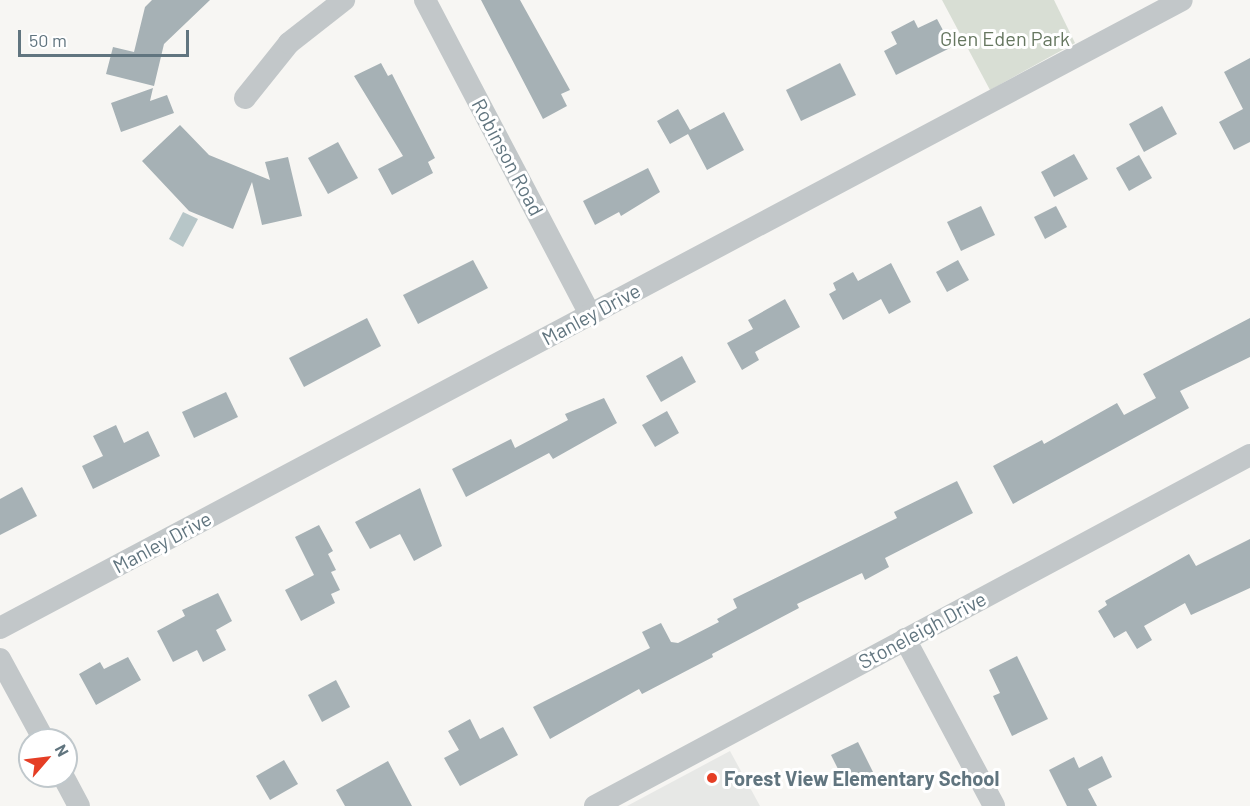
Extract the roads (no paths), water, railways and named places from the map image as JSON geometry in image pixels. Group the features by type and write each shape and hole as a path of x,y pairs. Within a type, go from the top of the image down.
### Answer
{"street":[{"path":"245,98 289,43 344,0"},
{"name":"Robinson Road","path":"425,0 590,314"},
{"name":"Manley Drive","path":"0,628 1182,0"},
{"name":"Stoneleigh Drive","path":"596,806 1250,455"},
{"path":"906,639 994,806"},
{"path":"0,659 37,728"},
{"path":"69,788 79,806"}],"place":[{"name":"Forest View Elementary School","path":"712,778"}],"park label":[{"name":"Glen Eden Park","path":"1005,38"}]}
